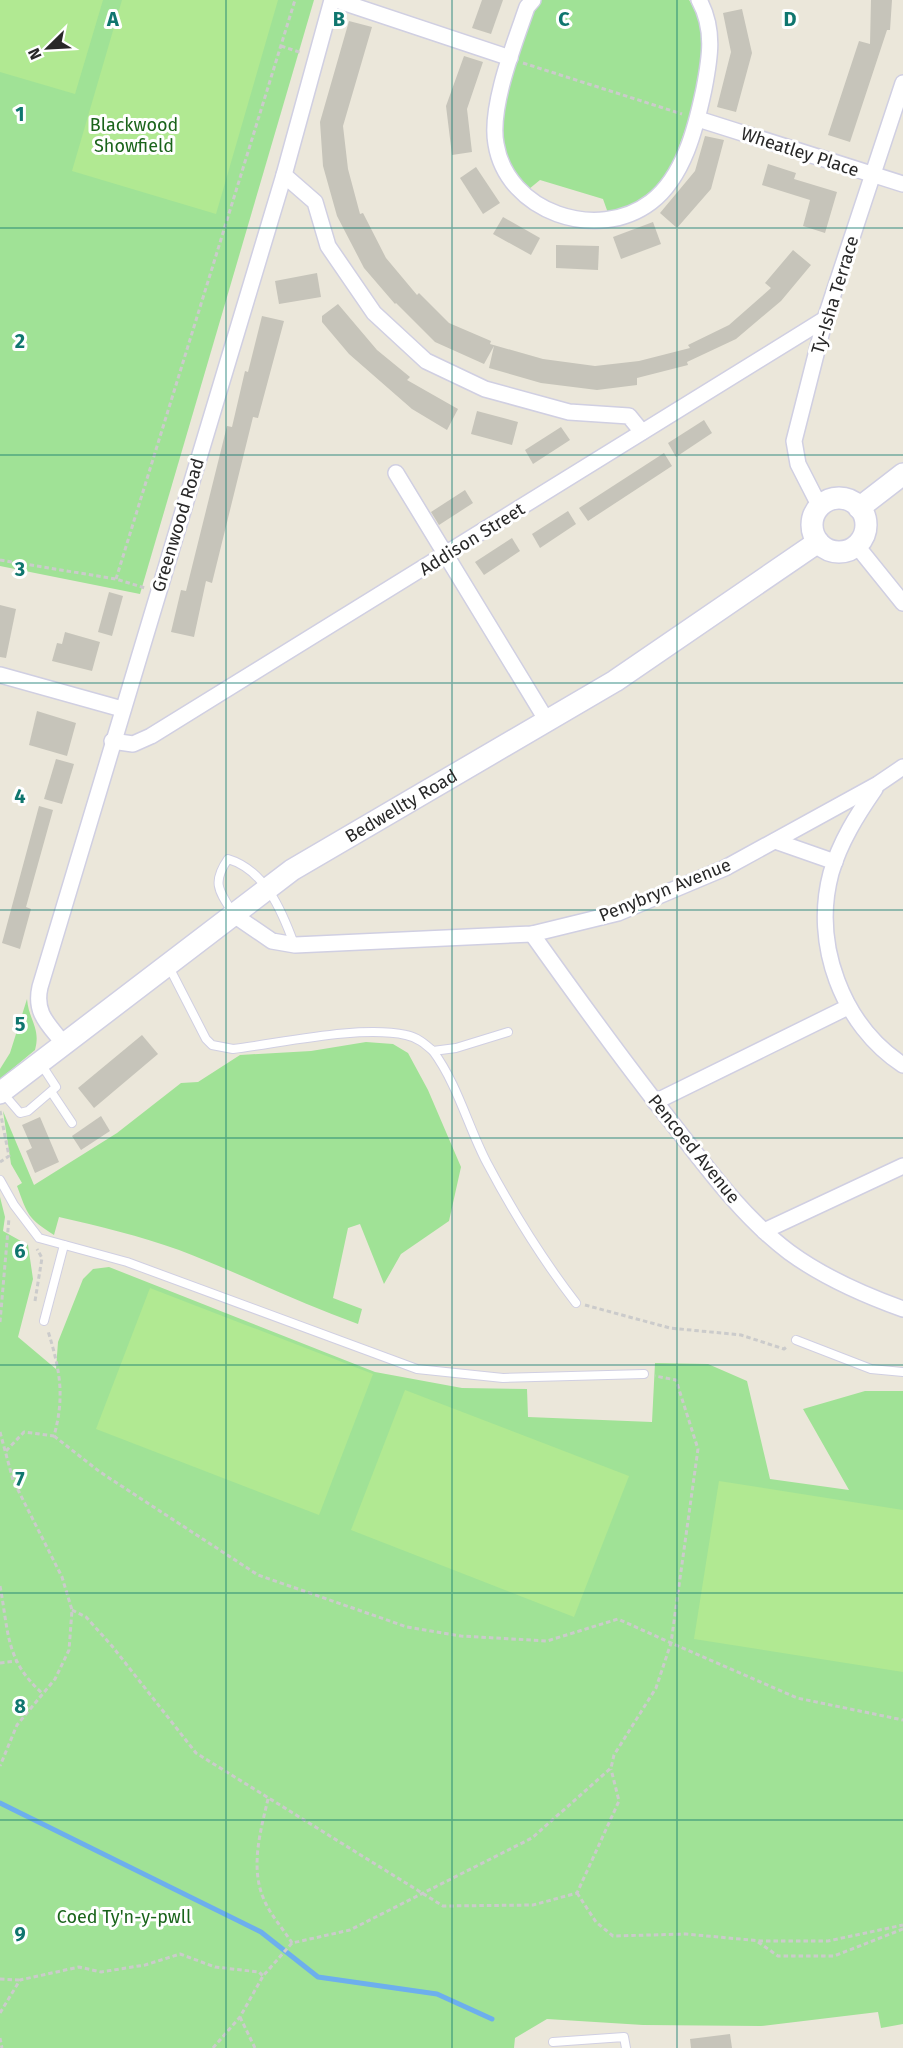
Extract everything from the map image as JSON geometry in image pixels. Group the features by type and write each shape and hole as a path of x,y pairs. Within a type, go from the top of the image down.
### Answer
{"street":[{"path":"334,0 510,58"},
{"name":"Greenwood Road","path":"64,1044 41,1014 36,1002 112,741 284,175 334,0"},
{"path":"533,0 527,7 510,58 496,118 495,144 504,171 527,198 556,215 593,222 624,216 651,202 675,176 698,119 712,46 699,0"},
{"name":"Ty-Isha Terrace","path":"820,507 798,464 794,441 825,319 903,83"},
{"name":"Wheatley Place","path":"698,119 903,184"},
{"path":"284,175 315,202 328,246 374,313 426,361 485,389 569,412 629,416 642,432"},
{"name":"Addison Street","path":"112,741 133,744 151,736 446,556 825,319"},
{"path":"396,473 547,720"},
{"path":"860,508 903,474"},
{"path":"835,499 844,499 860,508 864,515 866,532 857,546 849,550 832,552 818,542 813,520 820,507 835,499"},
{"name":"Bedwellty Road","path":"1,1098 40,1063 166,964 292,870 615,681 818,542"},
{"path":"857,546 903,603"},
{"path":"0,675 122,709"},
{"name":"Penybryn Avenue","path":"234,915 272,941 295,945 532,934 628,909 725,868 878,784 903,767"},
{"path":"878,784 851,826 835,862 825,909 828,945 836,980 858,1025 873,1042 903,1065"},
{"path":"776,841 835,862"},
{"name":"Pencoed Avenue","path":"532,934 655,1101 731,1196 764,1231 810,1267 851,1288 903,1309"},
{"path":"655,1101 848,1006"},
{"path":"764,1231 903,1166"}],"lane":[{"path":"234,915 218,891 219,873 228,859 244,863 267,889 284,915 295,945"},
{"path":"166,964 175,976 201,1031 212,1045 233,1049 370,1031 407,1035 424,1042 433,1051 447,1073 486,1162 534,1244 576,1303"},
{"path":"433,1051 456,1048 508,1032"},
{"path":"1,1098 20,1113 28,1111 52,1093 56,1087 40,1063"},
{"path":"52,1093 72,1123"},
{"path":"0,1180 14,1205 39,1238 127,1262 417,1369 503,1378 644,1374"},
{"path":"44,1321 64,1245"},
{"path":"796,1340 871,1369 903,1372"},
{"path":"553,2042 624,2037 626,2048"}],"path":[{"path":"116,579 295,0"},
{"path":"280,46 303,53"},
{"path":"510,58 698,119"},
{"path":"0,560 116,579 145,588"},
{"path":"0,1162 9,1156 1,1098"},
{"path":"0,1322 7,1232 14,1205"},
{"path":"36,1249 42,1258 33,1314 44,1321 60,1368 61,1409 54,1436"},
{"path":"576,1303 670,1328 741,1335 784,1349 796,1340"},
{"path":"577,1893 619,1801 611,1768 614,1755 656,1688 671,1643 698,1449 676,1380 644,1374"},
{"path":"0,1431 13,1480 62,1577 72,1610 69,1650 55,1679 17,1725 0,1766"},
{"path":"5,1453 24,1432 54,1436 100,1472 258,1575 407,1627 461,1636 547,1641 618,1619 797,1698 903,1720"},
{"path":"0,1586 12,1656 28,1680 43,1694"},
{"path":"72,1610 86,1617 112,1646 196,1753 443,1906 533,1905 577,1893"},
{"path":"0,1663 16,1661"},
{"path":"213,2048 240,2017 263,1976 292,1943 350,1930 532,1838 611,1768"},
{"path":"268,1799 260,1835 256,1874 266,1904 292,1943"},
{"path":"577,1893 596,1922 613,1936 686,1934 756,1940 828,1941 903,1927"},
{"path":"756,1940 778,1956 834,1956 903,1927"},
{"path":"0,1979 20,1980 79,1967 101,1972 134,1967 180,1954 215,1967 259,1972 263,1976"},
{"path":"0,2013 20,1980"},
{"path":"240,2017 255,2048"},
{"path":"0,2038 2,2048"}],"green space":[{"name":"Blackwood Showfield","path":"0,0 314,0 140,594 0,566"},
{"path":"0,0 103,0 75,94 0,72"},
{"path":"122,0 278,0 216,214 72,171"},
{"path":"540,0 689,0 691,3 703,28 704,55 691,113 669,175 654,192 638,203 608,213 603,199 540,180 529,189 510,168 504,151 503,112 514,70"},
{"path":"27,999 37,1036 35,1050 0,1079 0,1069 10,1053"},
{"path":"366,1042 393,1044 408,1053 428,1090 461,1167 449,1221 401,1254 384,1284 360,1224 348,1228 333,1298 362,1309 358,1324 179,1250 134,1236 59,1217 54,1235 34,1220 27,1210 17,1186 22,1183 11,1164 3,1111 34,1185 117,1133 181,1083 198,1082 240,1055 311,1051"},
{"name":"Coed Ty'n-y-pwll","path":"0,1197 5,1217 3,1231 28,1245 33,1279 18,1337 56,1369 58,1342 83,1279 93,1269 109,1267 375,1372 462,1388 527,1389 528,1417 652,1422 655,1363 708,1364 747,1381 770,1479 849,1490 803,1409 865,1391 903,1391 903,2024 881,2028 878,2012 761,2026 643,2025 547,2019 515,2038 514,2048 0,2048"},
{"path":"150,1288 373,1374 319,1515 96,1429"},
{"path":"405,1390 629,1476 574,1617 351,1530"},
{"path":"719,1481 903,1510 903,1672 694,1639"}],"building":[{"path":"482,0 503,0 491,34 472,28"},
{"path":"871,0 892,0 890,30 887,30 850,142 828,135 859,41 870,44"},
{"path":"742,9 752,53 736,112 717,107 731,52 723,13"},
{"path":"349,21 372,27 343,126 348,169 360,214 363,213 386,258 417,295 419,293 449,323 491,341 490,344 543,359 595,366 639,361 690,348 688,345 729,325 771,288 765,283 793,250 811,265 781,301 736,339 687,362 688,365 637,378 637,385 597,390 541,383 489,368 494,346 484,364 435,342 395,304 364,268 337,216 323,166 320,122"},
{"path":"464,56 483,62 467,109 472,152 452,155 446,106"},
{"path":"705,136 724,140 711,189 677,228 660,213 695,171"},
{"path":"768,164 796,173 794,179 837,192 825,233 803,226 810,200 762,185"},
{"path":"476,167 500,203 483,214 460,178"},
{"path":"503,217 540,238 531,255 493,234"},
{"path":"653,222 661,244 621,259 613,237"},
{"path":"556,245 599,246 598,270 556,268"},
{"path":"317,273 321,297 279,304 275,281"},
{"path":"338,304 377,350 410,377 407,380 458,409 447,430 412,409 349,354 322,322 322,316"},
{"path":"262,316 284,321 258,418 253,417 212,583 206,581 194,637 171,632 181,590 186,591 227,426 232,427 245,371 248,372"},
{"path":"477,411 518,422 512,445 471,434"},
{"path":"704,420 712,433 676,457 668,443"},
{"path":"561,427 570,440 533,464 525,450"},
{"path":"664,453 672,466 588,521 579,508"},
{"path":"465,490 473,503 439,525 431,512"},
{"path":"568,511 576,524 540,548 532,534"},
{"path":"512,538 520,551 484,575 475,562"},
{"path":"109,592 123,596 112,636 98,632"},
{"path":"0,605 16,609 6,658 0,657"},
{"path":"65,632 100,642 92,671 52,661 57,643 62,644"},
{"path":"37,711 76,723 67,756 29,745"},
{"path":"56,759 74,764 62,804 44,799"},
{"path":"39,806 53,810 26,907 31,909 20,949 2,943"},
{"path":"142,1035 158,1054 94,1108 78,1088"},
{"path":"101,1116 110,1131 81,1150 72,1136"},
{"path":"40,1117 59,1162 35,1173 26,1151 32,1148 22,1125"},
{"path":"730,2034 732,2048 691,2048 690,2039"}],"waterway":[{"path":"0,1803 261,1932 318,1977 437,1994 492,2019"}]}
